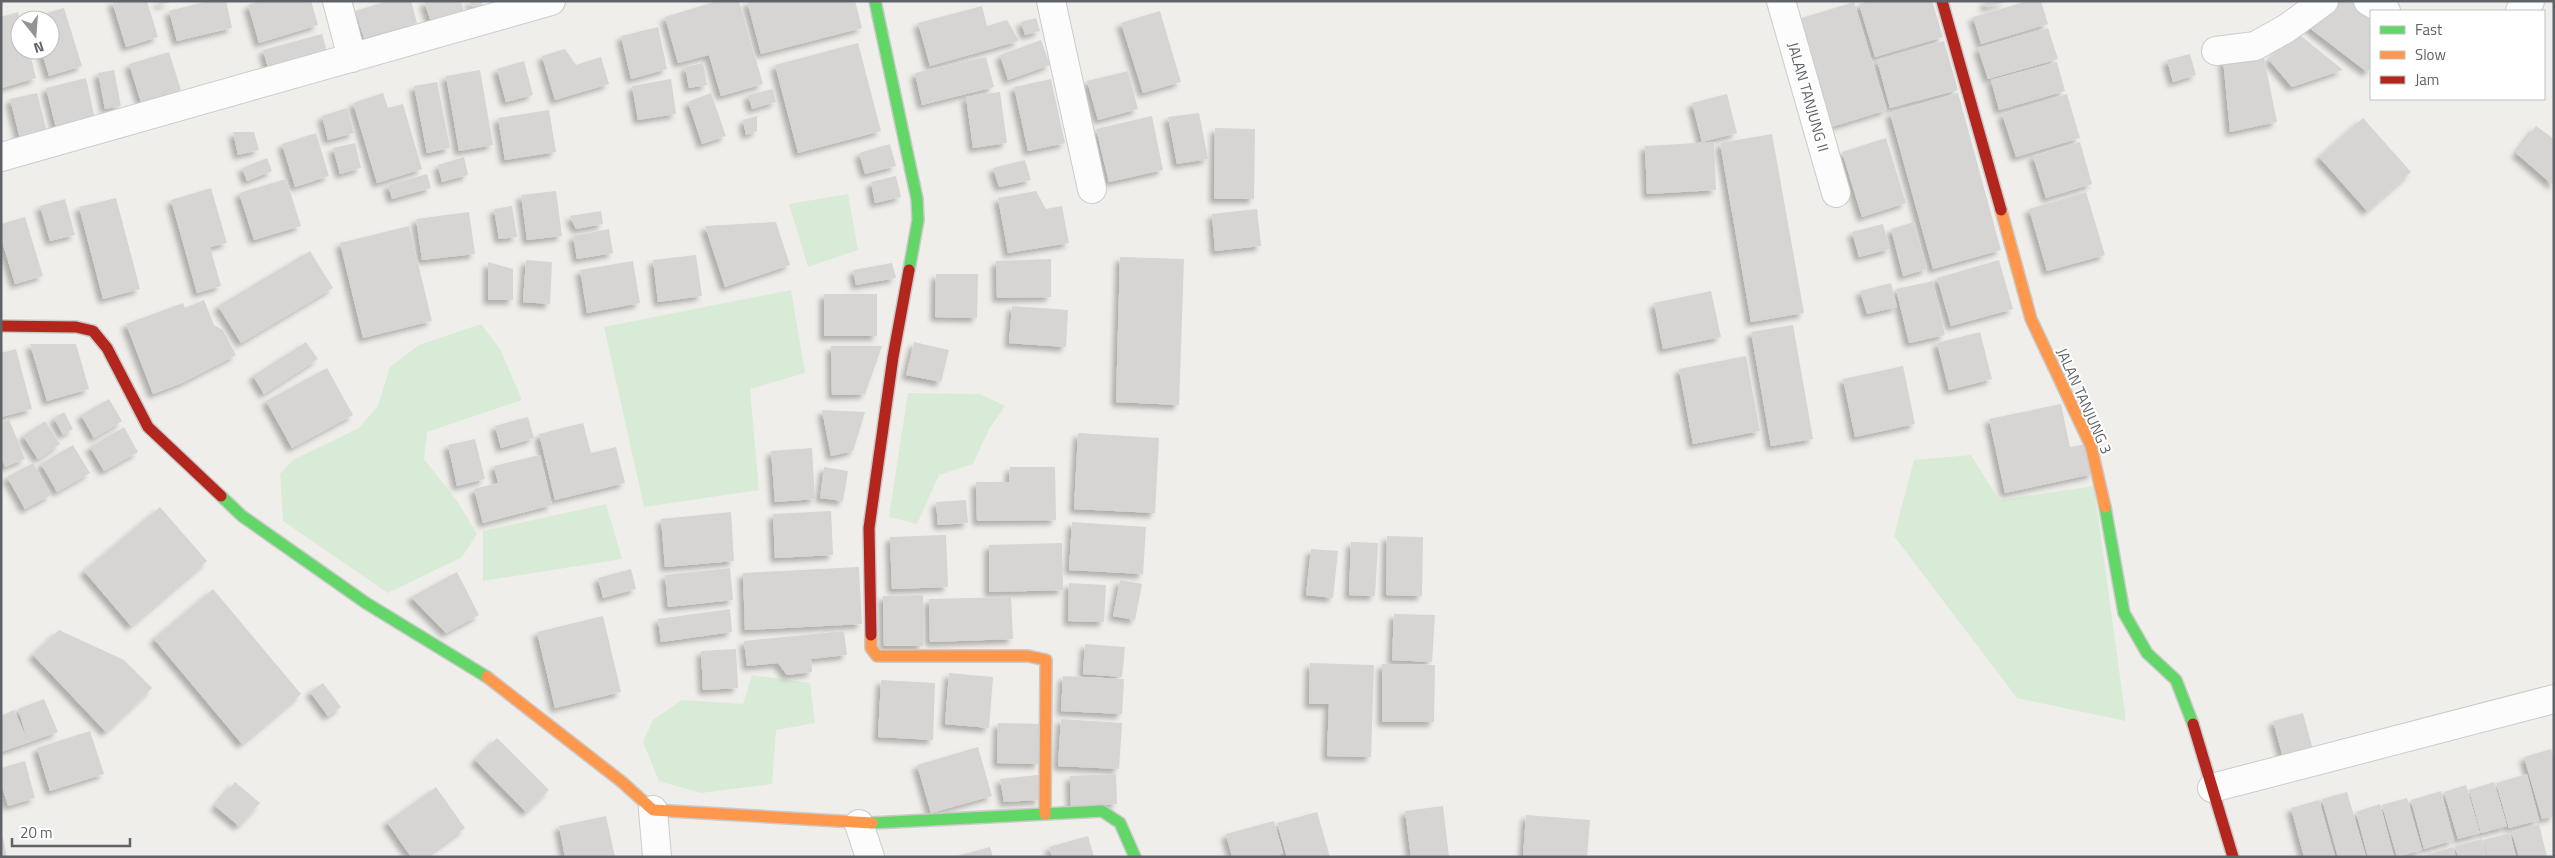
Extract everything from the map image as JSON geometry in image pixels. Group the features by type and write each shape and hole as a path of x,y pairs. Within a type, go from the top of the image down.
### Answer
{"street":[{"path":"336,1 352,58"},
{"path":"1,157 551,1"},
{"path":"1051,1 1092,189"},
{"name":"JALAN TANJUNG II","path":"1781,1 1836,194"},
{"name":"JALAN TANJUNG 3","path":"1942,1 2031,319 2091,446 2103,494 2124,613 2147,653 2176,680 2190,714 2233,857"},
{"path":"2216,51 2255,46 2287,28 2324,1"},
{"path":"2368,1 2384,10"},
{"path":"2521,10 2530,1"},
{"path":"879,2 917,199 918,220 893,357 869,528 872,648 877,656 1028,656 1046,660 1045,814"},
{"path":"1,326 76,327 93,331 107,348 148,427 242,516 366,603 491,679 622,782 653,810 859,824 1089,810 1112,814 1123,826 1134,857"},
{"path":"2212,788 2554,699"},
{"path":"653,810 657,857"},
{"path":"859,824 870,857"}],"green space":[{"path":"848,194 858,250 808,267 789,204"},
{"path":"791,290 805,373 750,389 759,490 644,507 604,327"},
{"path":"481,324 500,349 522,400 427,432 424,459 457,501 477,534 462,557 388,593 283,521 280,474 293,460 359,428 378,406 390,367 419,345"},
{"path":"908,393 980,394 1005,406 989,429 973,464 939,475 917,524 889,517"},
{"path":"1971,455 1999,500 2094,486 2126,721 2017,698 1894,536 1914,460"},
{"path":"606,504 622,559 483,581 483,531"},
{"path":"752,675 810,683 815,723 776,730 772,784 701,793 659,781 643,742 653,720 682,700 743,704"}],"building":[{"path":"112,1 147,1 158,37 126,47"},
{"path":"158,1 170,1 170,2 159,5"},
{"path":"208,1 226,1 232,28 177,41 169,11"},
{"path":"260,1 311,1 318,25 259,43 248,5"},
{"path":"388,1 411,1 417,23 364,38 355,11"},
{"path":"424,1 461,1 464,12 431,22"},
{"path":"469,1 482,1 483,7 470,5"},
{"path":"717,1 739,1 763,84 721,96 709,55 678,63 665,17"},
{"path":"747,1 855,1 862,28 761,54"},
{"path":"1869,1 1932,1 1943,37 1875,57 1859,4"},
{"path":"1984,1 2006,1 2006,2 1986,7"},
{"path":"2028,1 2041,1 2048,24 1981,44 1973,17"},
{"path":"2333,1 2353,1 2370,15 2370,69 2367,72 2307,26"},
{"path":"1854,2 1887,110 1825,129 1792,21"},
{"path":"982,6 987,26 1007,20 1019,41 930,66 918,23"},
{"path":"64,8 82,66 49,76 44,60 60,60 60,10 57,10"},
{"path":"1160,11 1181,82 1143,93 1121,23"},
{"path":"10,14 10,60 32,60 36,78 2,88 1,17"},
{"path":"1036,18 1040,31 1025,35 1021,22"},
{"path":"658,27 667,69 631,79 621,36"},
{"path":"2048,28 2058,59 1988,79 1978,48"},
{"path":"2295,31 2343,70 2292,87 2269,60"},
{"path":"322,34 328,55 269,71 263,50"},
{"path":"1041,40 1050,65 1008,80 1000,55"},
{"path":"1944,41 1958,90 1890,108 1877,60"},
{"path":"858,43 881,131 798,153 775,65"},
{"path":"565,49 576,65 601,57 609,84 555,100 542,56"},
{"path":"169,52 181,90 141,102 129,64"},
{"path":"2263,53 2277,122 2230,132 2223,59"},
{"path":"2190,54 2196,75 2173,82 2167,60"},
{"path":"986,57 994,87 922,105 915,73"},
{"path":"524,61 533,95 506,102 497,69"},
{"path":"2057,62 2065,91 1999,110 1991,80"},
{"path":"703,63 707,85 689,88 685,67"},
{"path":"114,70 121,106 105,109 98,73"},
{"path":"480,70 493,145 459,151 446,76"},
{"path":"1128,71 1138,109 1098,120 1087,81"},
{"path":"86,78 95,119 56,128 46,88"},
{"path":"671,79 676,114 638,120 632,86"},
{"path":"1051,79 1065,143 1028,151 1014,87"},
{"path":"437,82 450,148 427,153 414,86"},
{"path":"773,89 776,102 752,109 748,95"},
{"path":"1000,92 1007,143 973,148 966,97"},
{"path":"37,93 48,136 21,143 10,99"},
{"path":"383,93 388,108 403,104 422,169 377,183 353,103"},
{"path":"711,93 726,136 702,144 688,102"},
{"path":"1958,93 2001,250 1933,269 1890,113"},
{"path":"1727,94 1737,133 1702,142 1692,103"},
{"path":"2067,94 2080,138 2016,157 2002,114"},
{"path":"347,108 354,133 328,140 322,116"},
{"path":"549,110 556,152 505,160 498,118"},
{"path":"1199,113 1208,159 1177,164 1168,117"},
{"path":"757,116 757,131 746,135 743,120"},
{"path":"1152,116 1163,170 1109,182 1096,129"},
{"path":"2363,118 2411,172 2367,211 2319,157"},
{"path":"2536,126 2554,139 2554,186 2516,153"},
{"path":"1215,128 1255,129 1254,199 1214,199"},
{"path":"233,132 254,132 259,150 238,155"},
{"path":"316,133 329,176 295,187 282,144"},
{"path":"1772,134 1804,313 1751,322 1720,143"},
{"path":"1886,138 1906,203 1862,217 1842,152"},
{"path":"1714,142 1716,190 1647,194 1645,146"},
{"path":"2080,142 2092,184 2046,198 2033,156"},
{"path":"355,143 361,168 340,174 333,148"},
{"path":"890,144 896,166 865,174 859,153"},
{"path":"464,157 468,175 442,182 438,165"},
{"path":"267,158 272,171 247,181 242,168"},
{"path":"1025,160 1031,180 999,187 993,168"},
{"path":"427,174 431,188 392,199 388,185"},
{"path":"896,176 901,197 875,203 871,182"},
{"path":"286,179 301,226 254,240 239,193"},
{"path":"211,188 227,243 210,247 221,286 197,293 171,200"},
{"path":"556,191 562,236 527,240 521,195"},
{"path":"1036,191 1046,209 1062,206 1069,243 1008,253 998,198"},
{"path":"2086,192 2105,255 2047,271 2029,209"},
{"path":"116,198 140,289 103,299 79,207"},
{"path":"65,199 75,235 50,241 40,206"},
{"path":"512,206 517,237 499,239 494,209"},
{"path":"1257,209 1261,246 1215,251 1212,214"},
{"path":"601,211 603,224 576,229 570,216"},
{"path":"469,212 475,254 422,260 416,219"},
{"path":"25,217 43,276 15,284 1,238 1,224"},
{"path":"776,222 790,265 725,287 705,226"},
{"path":"1914,222 1927,269 1903,276 1891,229"},
{"path":"1883,224 1890,249 1859,257 1852,232"},
{"path":"409,226 432,321 363,338 340,243"},
{"path":"609,229 613,253 577,259 573,236"},
{"path":"310,251 333,288 241,343 218,306"},
{"path":"696,255 702,296 658,302 653,260"},
{"path":"1120,257 1184,259 1179,405 1116,402"},
{"path":"1051,259 1051,297 997,298 996,261"},
{"path":"526,260 552,262 550,304 523,302"},
{"path":"1999,260 2013,309 1951,326 1937,278"},
{"path":"633,261 640,303 587,313 580,270"},
{"path":"488,262 513,269 513,300 488,300"},
{"path":"892,263 896,278 856,285 853,270"},
{"path":"936,274 978,274 977,318 935,317"},
{"path":"1933,281 1945,335 1909,343 1896,289"},
{"path":"1891,283 1897,307 1867,314 1860,291"},
{"path":"1711,291 1721,337 1663,349 1654,303"},
{"path":"824,294 877,294 877,336 824,336"},
{"path":"204,300 214,325 223,330 236,355 182,383 153,394 126,324 183,303 185,308"},
{"path":"1012,306 1068,310 1066,347 1009,343"},
{"path":"1793,325 1813,439 1771,446 1751,332"},
{"path":"1980,332 1992,379 1949,390 1937,343"},
{"path":"306,342 318,359 264,394 253,376"},
{"path":"914,342 949,350 941,382 906,375"},
{"path":"30,344 76,344 89,389 47,401"},
{"path":"831,346 882,346 865,394 832,395"},
{"path":"16,349 32,409 1,417 1,353"},
{"path":"1746,356 1760,431 1693,444 1679,369"},
{"path":"1903,366 1915,424 1855,437 1843,379"},
{"path":"327,368 353,415 292,448 266,401"},
{"path":"109,399 122,421 94,438 81,415"},
{"path":"2061,404 2070,447 2087,444 2093,474 2005,493 1989,419"},
{"path":"822,410 865,412 853,451 831,456"},
{"path":"64,412 73,429 63,435 54,418"},
{"path":"528,417 534,438 501,448 495,426"},
{"path":"9,419 25,459 5,467 1,458 1,422"},
{"path":"45,421 60,444 38,459 23,436"},
{"path":"583,423 591,453 616,447 625,483 555,500 539,434"},
{"path":"124,427 138,452 104,471 90,447"},
{"path":"1078,433 1159,438 1155,513 1074,509"},
{"path":"475,439 485,479 457,486 448,445"},
{"path":"73,445 90,473 57,492 41,464"},
{"path":"812,448 815,499 775,502 771,451"},
{"path":"540,455 552,505 483,523 474,489 498,483 494,466"},
{"path":"33,463 51,495 25,509 7,477"},
{"path":"824,467 848,471 843,501 820,498"},
{"path":"1010,467 1055,467 1056,520 977,521 976,482 1009,482"},
{"path":"966,500 968,523 938,525 936,502"},
{"path":"160,507 207,561 131,626 84,571"},
{"path":"831,511 833,555 775,558 773,514"},
{"path":"731,512 734,561 665,567 661,519"},
{"path":"1072,522 1146,527 1143,574 1069,570"},
{"path":"946,535 948,587 892,589 890,537"},
{"path":"1387,536 1423,537 1422,596 1386,595"},
{"path":"1351,542 1378,543 1375,596 1349,595"},
{"path":"1062,543 1063,590 989,592 989,545"},
{"path":"1311,549 1338,551 1333,598 1306,595"},
{"path":"859,567 862,624 745,630 743,573"},
{"path":"730,568 733,600 668,607 665,575"},
{"path":"631,569 636,589 603,598 598,578"},
{"path":"457,572 479,615 446,633 411,597"},
{"path":"1120,580 1142,584 1135,620 1113,616"},
{"path":"1069,583 1106,585 1104,622 1068,621"},
{"path":"213,589 301,694 242,744 154,639"},
{"path":"923,595 923,646 884,646 883,596"},
{"path":"1011,597 1013,639 930,642 929,599"},
{"path":"730,609 732,632 661,642 658,619"},
{"path":"1394,614 1435,615 1432,662 1392,660"},
{"path":"603,616 621,692 555,708 537,632"},
{"path":"59,630 124,660 152,688 106,732 33,655"},
{"path":"844,631 847,655 811,659 812,672 787,675 778,663 747,666 744,641"},
{"path":"1085,644 1125,647 1122,677 1083,674"},
{"path":"736,649 738,688 703,690 701,651"},
{"path":"1310,663 1374,665 1371,757 1327,756 1329,704 1309,704"},
{"path":"1382,664 1435,665 1434,722 1382,722"},
{"path":"949,673 993,677 989,728 945,724"},
{"path":"1063,676 1124,679 1122,714 1061,711"},
{"path":"881,680 935,683 933,740 878,737"},
{"path":"323,683 341,707 328,716 310,692"},
{"path":"44,699 58,732 1,752 1,716 14,710 27,739 18,709"},
{"path":"2303,713 2315,757 2285,765 2273,721"},
{"path":"1061,719 1122,723 1119,769 1058,766"},
{"path":"998,723 1040,724 1039,764 997,763"},
{"path":"90,731 104,774 50,791 37,748"},
{"path":"497,738 549,790 526,812 475,760"},
{"path":"978,747 992,796 931,813 917,765"},
{"path":"2551,749 2554,759 2554,816 2542,819 2524,757"},
{"path":"25,761 35,798 8,806 1,783 1,768"},
{"path":"1116,774 1117,804 1071,807 1070,776"},
{"path":"2527,774 2539,820 2509,828 2496,783"},
{"path":"1038,775 1040,800 1004,802 1000,779"},
{"path":"235,782 260,803 239,826 215,806"},
{"path":"2494,782 2507,826 2481,833 2469,790"},
{"path":"2466,785 2480,833 2458,839 2444,792"},
{"path":"436,787 465,828 425,857 411,857 387,822"},
{"path":"2441,791 2454,840 2424,849 2411,800"},
{"path":"2347,792 2366,857 2338,857 2322,799"},
{"path":"2407,798 2422,850 2397,857 2382,805"},
{"path":"2319,800 2335,857 2304,857 2291,808"},
{"path":"2380,804 2394,857 2368,857 2356,812"},
{"path":"1443,806 1449,857 1411,857 1405,811"},
{"path":"1317,812 1330,857 1287,857 1277,823"},
{"path":"1526,815 1590,820 1587,857 1523,857"},
{"path":"606,816 615,857 565,857 559,826"},
{"path":"1274,821 1283,853 1269,857 1232,857 1226,834"},
{"path":"2539,824 2547,857 2519,857 2512,832"},
{"path":"2510,833 2516,857 2488,857 2483,840"},
{"path":"1088,836 1094,857 1052,857 1049,847"},
{"path":"1,838 3,838 7,857 1,857"},
{"path":"2482,839 2487,857 2458,857 2455,846"},
{"path":"990,847 993,857 957,857 957,856"},
{"path":"2453,847 2456,857 2422,857 2422,856"}],"traffic: fast":[{"path":"875,1 917,199 918,220 909,270"},
{"path":"221,496 242,516 366,603 487,677"},
{"path":"2105,507 2124,613 2147,653 2176,680 2193,724"},
{"path":"872,823 1102,811 1120,823 1135,857"}],"traffic: slow":[{"path":"2001,210 2031,319 2091,446 2105,507"},
{"path":"871,635 871,648 877,656 1028,656 1046,660 1045,814"},
{"path":"487,677 622,782 653,810 872,823"}],"traffic: jam":[{"path":"1942,1 2001,210"},
{"path":"871,635 869,528 893,357 909,270"},
{"path":"1,326 76,327 93,331 107,348 148,427 221,496"},
{"path":"2193,724 2233,857"}]}
